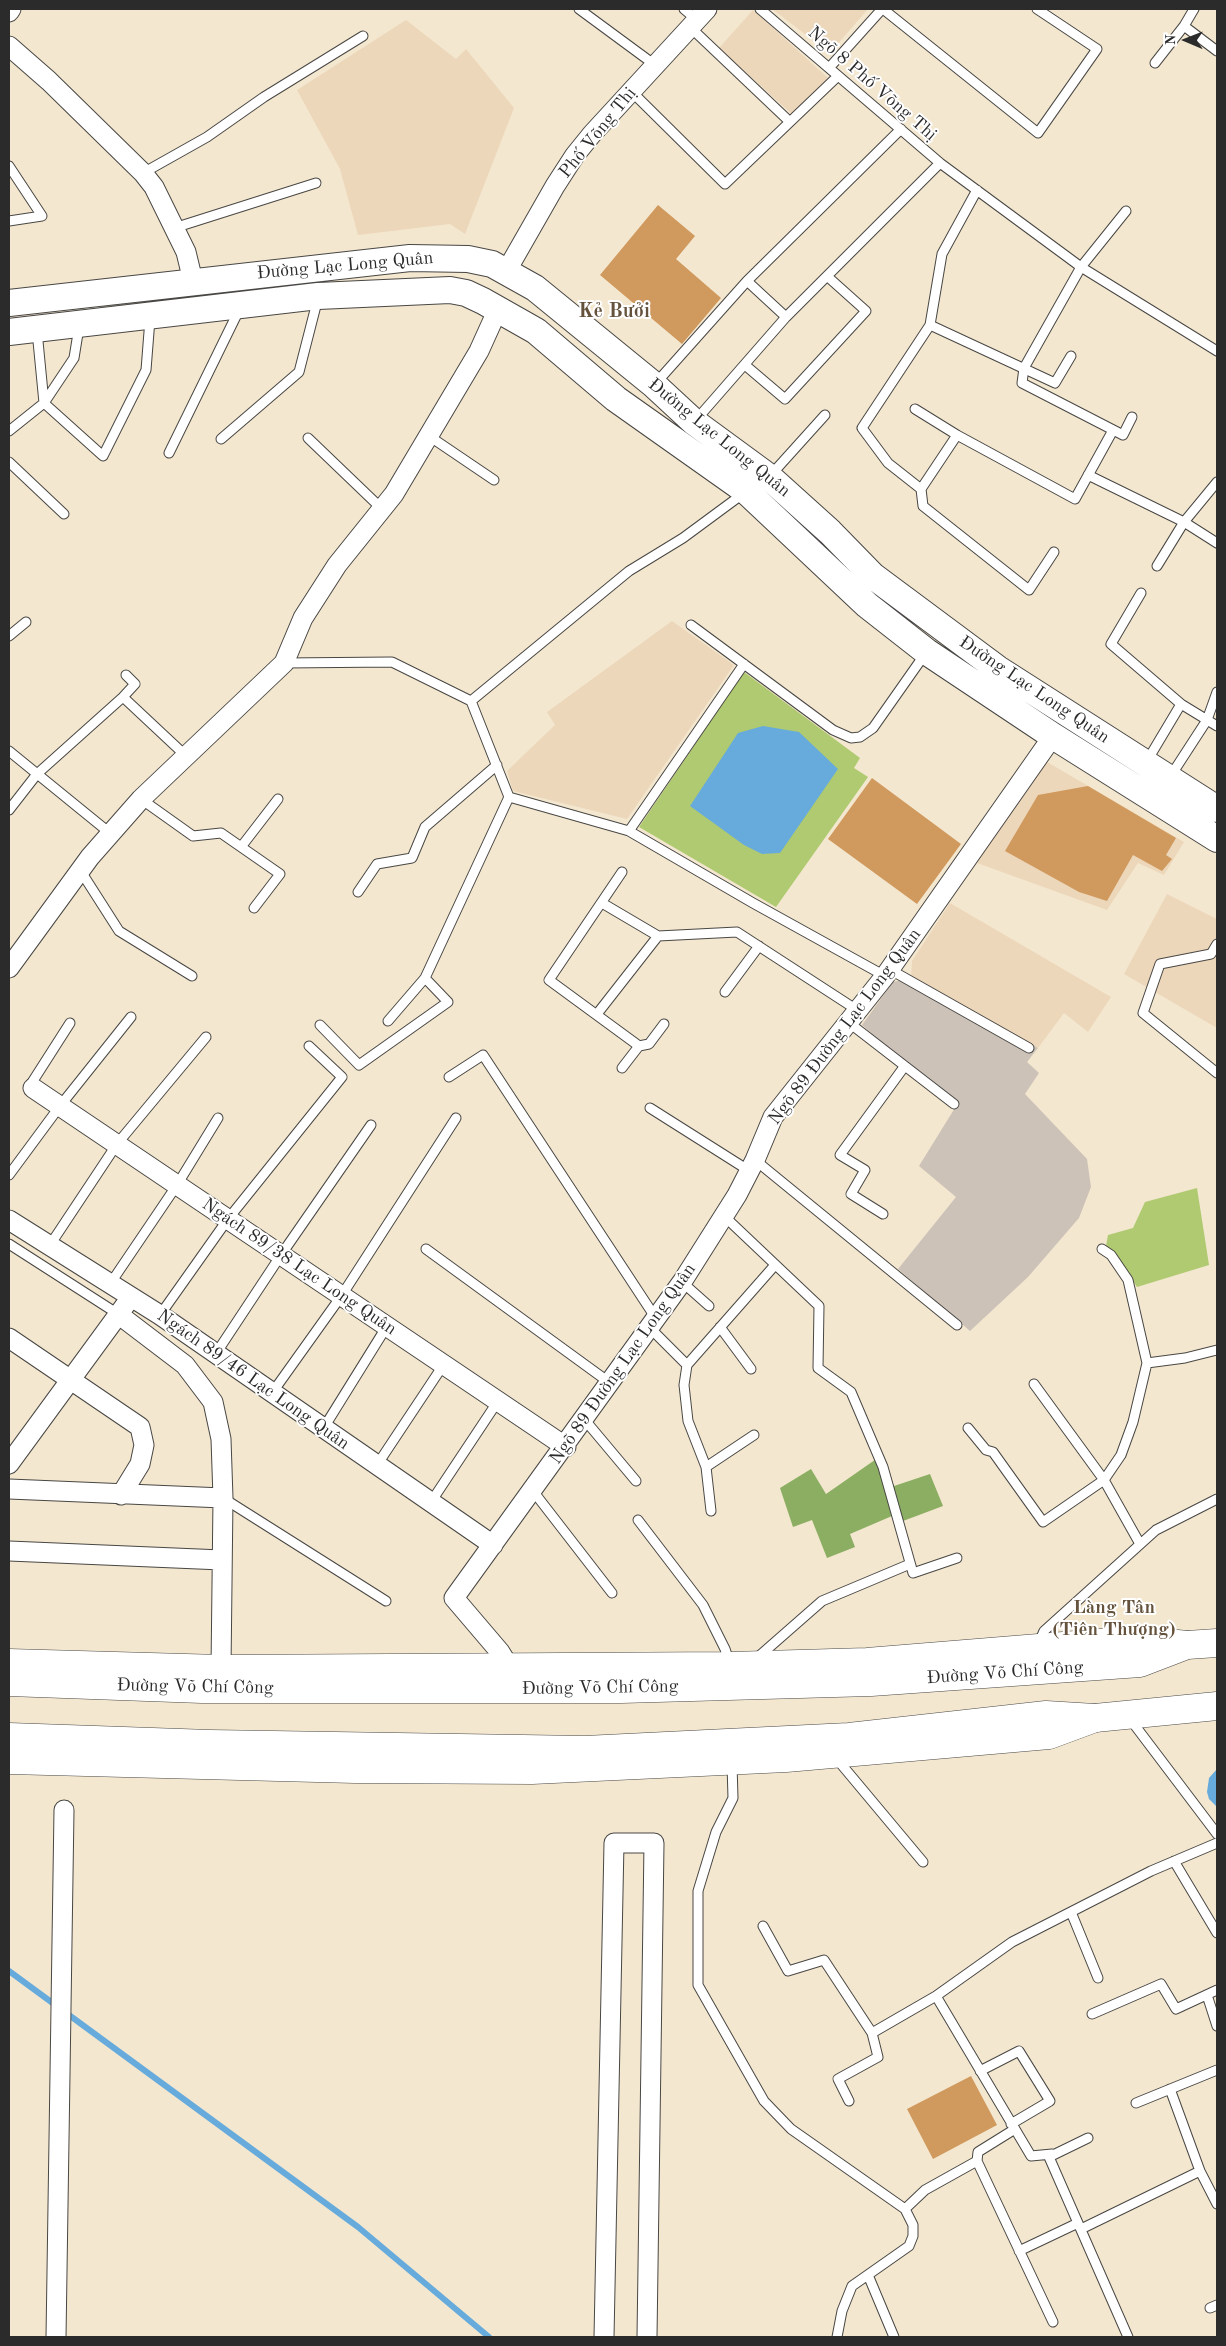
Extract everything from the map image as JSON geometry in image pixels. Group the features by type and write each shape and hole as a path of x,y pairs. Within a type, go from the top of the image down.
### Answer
{"main road":[{"name":"Đường Lạc Long Quân","path":"9,303 410,258 468,259 507,270 535,288 654,385 694,422 770,476 873,576 998,669 1146,763 1162,790 1217,838"},
{"path":"136,288 146,317"},
{"name":"Đường Lạc Long Quân","path":"9,332 318,296 450,290 466,294 498,308 536,331 616,399 746,491 778,519 866,605 927,652 1053,736 1162,790 1217,809"},
{"path":"778,519 795,501"},
{"path":"983,690 998,669"},
{"name":"Đường Võ Chí Công","path":"9,1663 221,1669 740,1666 867,1662 1040,1640 1137,1640 1187,1645 1217,1643"},
{"name":"Đường Võ Chí Công","path":"9,1682 202,1689 621,1689 871,1682 1140,1663 1187,1645"},
{"path":"9,1738 210,1744 584,1750 849,1737 1046,1715 1095,1718 1217,1706"},
{"path":"9,1760 355,1770 532,1770 732,1761 1049,1735 1095,1718"}],"street":[{"name":"Phố Võng Thị","path":"507,270 575,155 655,65 694,16"},
{"path":"9,46 49,81 143,173 154,187 186,252 193,281"},
{"path":"9,968 80,870 141,799 284,662 303,618 328,580 394,494 479,351 498,308"},
{"name":"Ngõ 89 Đường Lạc Long Quân","path":"510,1668 500,1652 454,1598 654,1325 724,1216 752,1165 773,1117 887,972 1053,736"},
{"name":"Ngách 89/38 Lạc Long Quân","path":"33,1088 566,1446"},
{"name":"Ngách 89/46 Lạc Long Quân","path":"9,1220 160,1315 271,1394 493,1545"},
{"path":"9,1464 70,1378 131,1298"},
{"path":"118,1314 185,1365 213,1402 221,1439 223,1498 221,1669"},
{"path":"9,1338 137,1424 142,1432 144,1445 140,1464 121,1495"},
{"path":"9,1489 223,1498"},
{"path":"9,1552 222,1560"},
{"path":"56,2337 64,1810"},
{"path":"604,2337 614,1842 654,1843 647,2337"}],"lane":[{"path":"579,9 655,65"},
{"name":"Ngõ 8 Phố Võng Thị","path":"760,9 940,164 1081,266 1217,351"},
{"path":"829,68 883,9 1038,133 1097,49 1037,9"},
{"path":"1155,64 1184,26 1194,9"},
{"path":"694,16 790,122"},
{"path":"1184,26 1217,51"},
{"path":"143,173 207,137 264,97 362,36"},
{"path":"631,91 725,184 838,76"},
{"path":"654,385 747,281 900,129"},
{"path":"694,422 746,365 786,317 940,164"},
{"path":"9,166 42,216 9,221"},
{"path":"174,228 316,183"},
{"path":"977,190 942,254 930,325 862,428 888,463 920,489 923,506 1029,590 1054,552"},
{"path":"1126,211 1081,266 1024,368 1022,383 1112,432 1123,436 1132,417"},
{"path":"746,365 785,399 866,311 828,277"},
{"path":"747,281 786,317"},
{"path":"221,439 299,372 318,296"},
{"path":"169,453 241,306"},
{"path":"36,328 44,403 103,456 146,370 146,317"},
{"path":"9,431 44,403 74,358 79,325"},
{"path":"930,325 1055,383 1072,356"},
{"path":"915,409 957,435 1075,499 1112,432"},
{"path":"770,476 825,415"},
{"path":"920,489 957,435"},
{"path":"429,436 494,480"},
{"path":"308,438 382,509"},
{"path":"9,462 64,514"},
{"path":"1088,475 1184,522 1217,543"},
{"path":"1157,566 1184,522 1217,482"},
{"path":"471,701 629,571 683,538 746,491"},
{"path":"1141,593 1111,644 1181,704 1217,726"},
{"path":"9,636 26,622"},
{"path":"691,625 833,730 851,738 860,737 873,728 927,652"},
{"path":"284,662 392,662 471,701 509,797 425,978 388,1022"},
{"path":"630,831 744,664"},
{"path":"9,810 37,774 124,697 134,684 126,675"},
{"path":"1162,790 1207,720 1217,692"},
{"path":"124,697 186,756"},
{"path":"1146,763 1181,704"},
{"path":"9,752 110,834"},
{"path":"358,892 377,864 412,858 425,827 497,765"},
{"path":"509,797 630,831 752,904 887,972 1029,1048"},
{"path":"141,799 193,836 221,833 280,874 254,908"},
{"path":"241,847 278,799"},
{"path":"80,870 119,931 192,976"},
{"path":"622,872 549,980 638,1046"},
{"path":"602,903 658,936 737,932 759,946 853,1016 904,1067 954,1104"},
{"path":"597,1014 658,936"},
{"path":"1217,944 1211,954 1160,964 1143,1013 1217,1073"},
{"path":"725,992 759,946"},
{"path":"320,1025 359,1065 448,1002 425,978"},
{"path":"9,1175 60,1106 131,1017"},
{"path":"33,1088 31,1084 70,1023"},
{"path":"622,1068 638,1046 649,1044 664,1024"},
{"path":"50,1245 117,1144 206,1036"},
{"path":"160,1315 228,1219 342,1077 309,1046"},
{"path":"449,1077 482,1055 654,1325 687,1365"},
{"path":"883,1214 851,1194 865,1170 840,1155 904,1067"},
{"path":"650,1108 752,1165 957,1325"},
{"path":"110,1284 177,1185 218,1118"},
{"path":"271,1394 342,1295 456,1118"},
{"path":"215,1355 281,1254 371,1125"},
{"path":"724,1216 820,1306 818,1368 851,1392 883,1467 913,1573 957,1558"},
{"path":"9,1244 118,1314"},
{"path":"426,1249 610,1383"},
{"path":"968,1428 986,1450 994,1452 1043,1522 1104,1480 1121,1455 1134,1422 1147,1363 1128,1280 1111,1254 1102,1249"},
{"path":"711,1510 706,1467 688,1421 684,1385 687,1365 776,1265"},
{"path":"682,1282 709,1306"},
{"path":"323,1429 387,1326"},
{"path":"720,1327 751,1369"},
{"path":"1147,1363 1184,1358 1217,1350"},
{"path":"377,1466 444,1364"},
{"path":"1034,1384 1104,1480 1140,1544"},
{"path":"431,1502 498,1401"},
{"path":"584,1419 636,1481"},
{"path":"706,1467 754,1435"},
{"path":"533,1491 612,1593"},
{"path":"223,1498 386,1601"},
{"path":"1040,1640 1156,1530 1217,1499"},
{"path":"638,1520 703,1604 725,1649 740,1666 822,1601 910,1564"},
{"path":"1127,1716 1217,1834"},
{"path":"832,1754 923,1862"},
{"path":"732,1761 733,1798 716,1832 698,1891 698,1985 764,2101 791,2129 905,2209 913,2225 913,2236 909,2246 852,2286 842,2311 837,2337"},
{"path":"872,2033 936,1996 1012,1942 1174,1861 1217,1843"},
{"path":"1174,1861 1217,1933"},
{"path":"1071,1912 1098,1978"},
{"path":"763,1926 788,1971 824,1960 872,2033 878,2057 838,2078 849,2101"},
{"path":"1092,2014 1161,1984 1176,2009 1217,1990"},
{"path":"936,1996 1030,2156 1052,2154 1088,2138"},
{"path":"1207,1996 1217,2026"},
{"path":"980,2071 1018,2050 1050,2101 978,2152 976,2161 1053,2322"},
{"path":"1136,2104 1217,2070"},
{"path":"1170,2089 1200,2171 1217,2204"},
{"path":"1052,2154 1050,2160 1128,2337"},
{"path":"905,2209 925,2190 976,2161"},
{"path":"1019,2251 1200,2171"},
{"path":"868,2275 894,2337"}],"shaded area":[{"path":"772,9 868,9 830,53"},
{"path":"753,10 828,78 794,116 719,48"},
{"path":"406,20 456,59 466,49 514,108 465,234 450,224 358,235 340,169 297,90"},
{"path":"672,621 734,665 627,819 513,791 507,771 555,725 547,712"},
{"path":"1042,759 1184,842 1164,875 1138,863 1107,910 977,863"},
{"path":"1167,894 1217,919 1217,1028 1124,974"},
{"path":"950,903 1111,997 1088,1032 1064,1013 1038,1048 911,978 912,961"},
{"path":"911,978 1038,1048 1027,1062 1039,1073 1025,1094 1087,1159 1091,1187 1079,1218 1028,1277 970,1331 898,1269 956,1197 919,1166 958,1103 906,1064 862,1025 893,982"}],"green space":[{"path":"744,672 860,758 854,768 868,777 776,907 639,827"},
{"path":"1197,1188 1209,1265 1137,1287 1118,1258 1106,1246 1108,1235 1133,1228 1145,1202"},
{"path":"882,1455 894,1486 930,1474 943,1506 903,1521 899,1513 850,1534 855,1547 827,1558 812,1520 793,1527 780,1488 811,1469 826,1494"}],"water":[{"path":"763,726 799,732 838,769 780,853 762,854 744,845 690,806 738,733"},
{"path":"1217,1769 1217,1807 1209,1799 1207,1792 1209,1778"}],"building":[{"path":"658,205 695,236 676,259 721,298 682,344 600,275"},
{"path":"872,778 961,844 917,904 828,839"},
{"path":"1088,786 1176,838 1166,855 1172,859 1162,871 1133,855 1107,901 1079,892 1005,851 1038,795"},
{"path":"971,2076 997,2125 933,2159 907,2109"}],"waterway":[{"path":"9,1971 358,2227 489,2337"}],"district":[{"name":"Kẻ Bưởi","path":"614,312"},
{"name":"Làng Tân (Tiên Thượng)","path":"1114,1619"}]}
